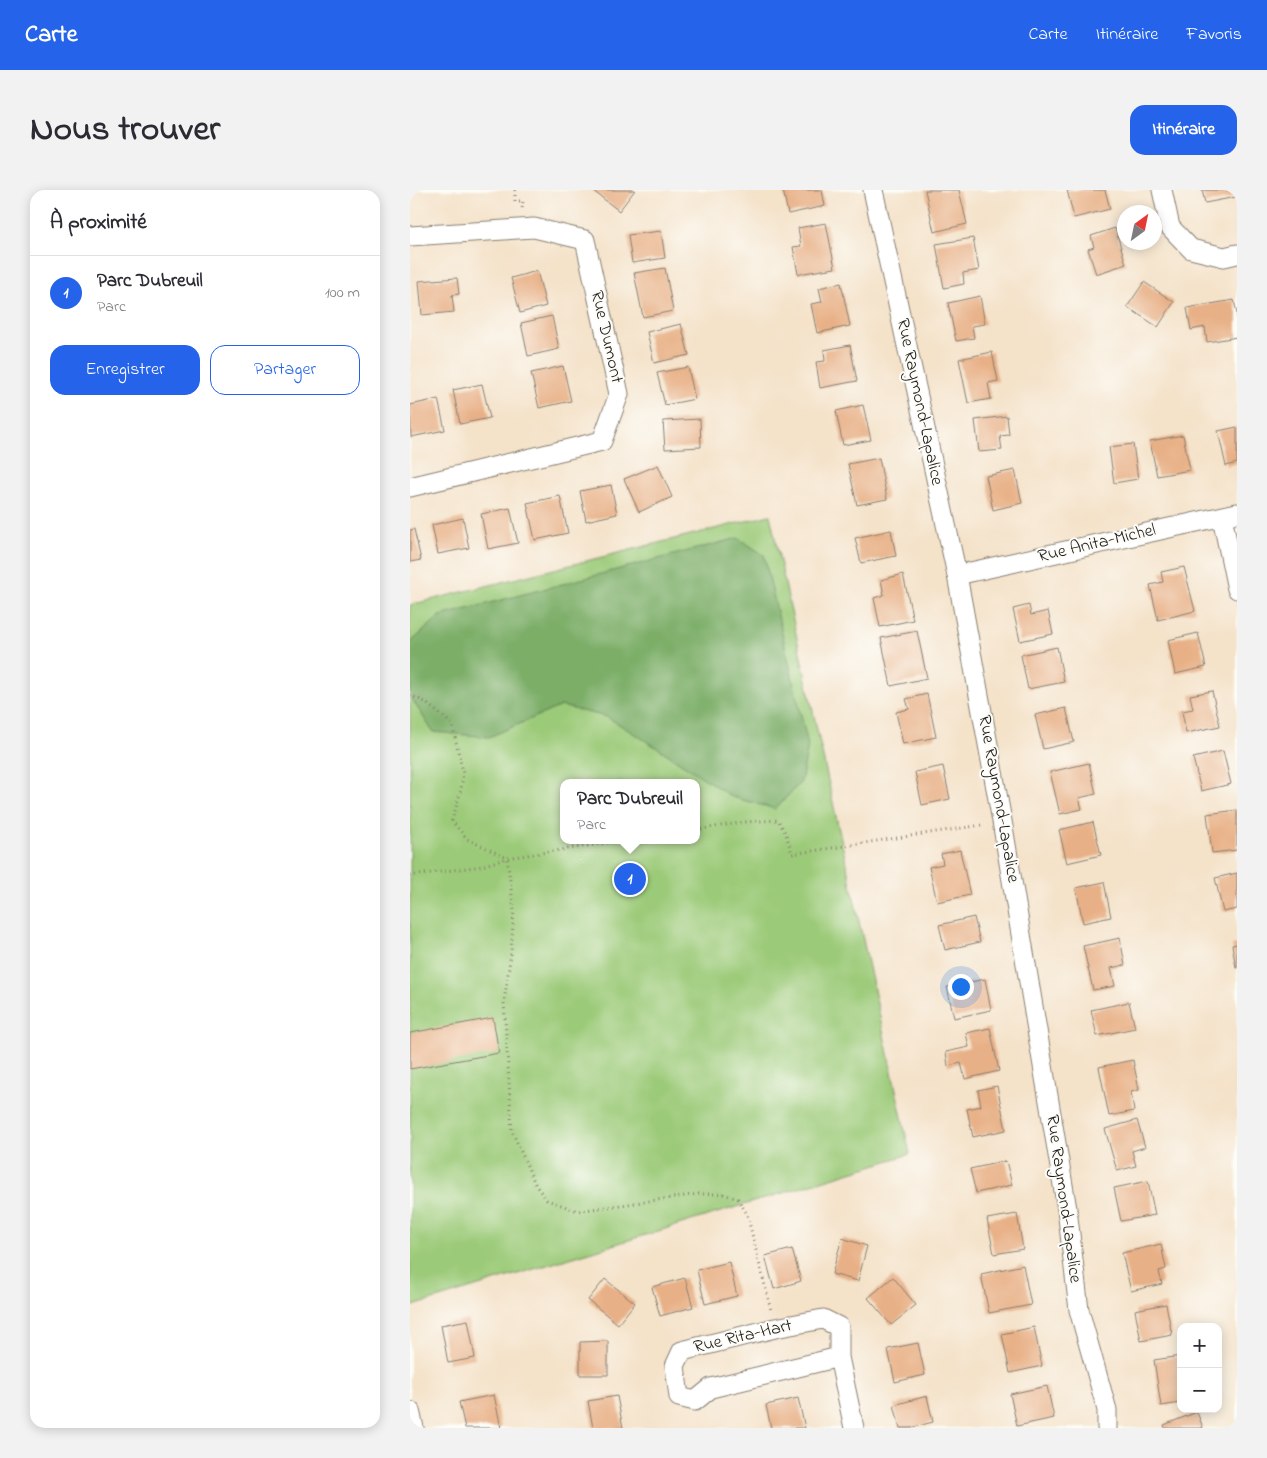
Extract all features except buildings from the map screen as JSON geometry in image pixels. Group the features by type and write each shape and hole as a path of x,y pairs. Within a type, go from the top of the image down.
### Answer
{"street":[{"name":"Rue Raymond-Lapalice","path":"873,190 957,575 1002,822 1067,1209 1079,1310 1107,1419 1119,1428"},
{"path":"1162,190 1170,227 1191,249 1224,257 1237,254"},
{"name":"Rue Dumont","path":"410,236 534,228 585,240 619,394 602,441 410,487"},
{"name":"Rue Anita-Michel","path":"957,575 1229,515"},
{"path":"1229,515 1237,589"},
{"name":"Rue Rita-Hart","path":"839,1357 711,1388 695,1401 679,1397 675,1366 682,1351 775,1328 823,1319 839,1327 839,1357 854,1428"},
{"path":"410,1411 414,1428"}],"path":[{"path":"515,190 515,201 522,201 523,209 516,209"},
{"path":"410,695 425,702 452,724 463,773 461,790 452,821 467,839 507,858"},
{"path":"700,829 745,822 778,820 786,834 792,854 1002,822"},
{"path":"410,876 482,866 507,858 600,844"},
{"path":"507,858 514,910 511,953 504,1002 512,1130 536,1186 547,1200 578,1211 699,1194 723,1194 738,1199 747,1214 775,1328"}],"green space":[{"path":"770,515 910,1154 410,1307 410,605"},
{"path":"738,538 764,555 808,745 801,782 775,809 732,797 607,717 561,706 489,737 433,732 410,696 410,643 440,616"}],"place":[{"name":"Parc Dubreuil","path":"630,879"}]}
